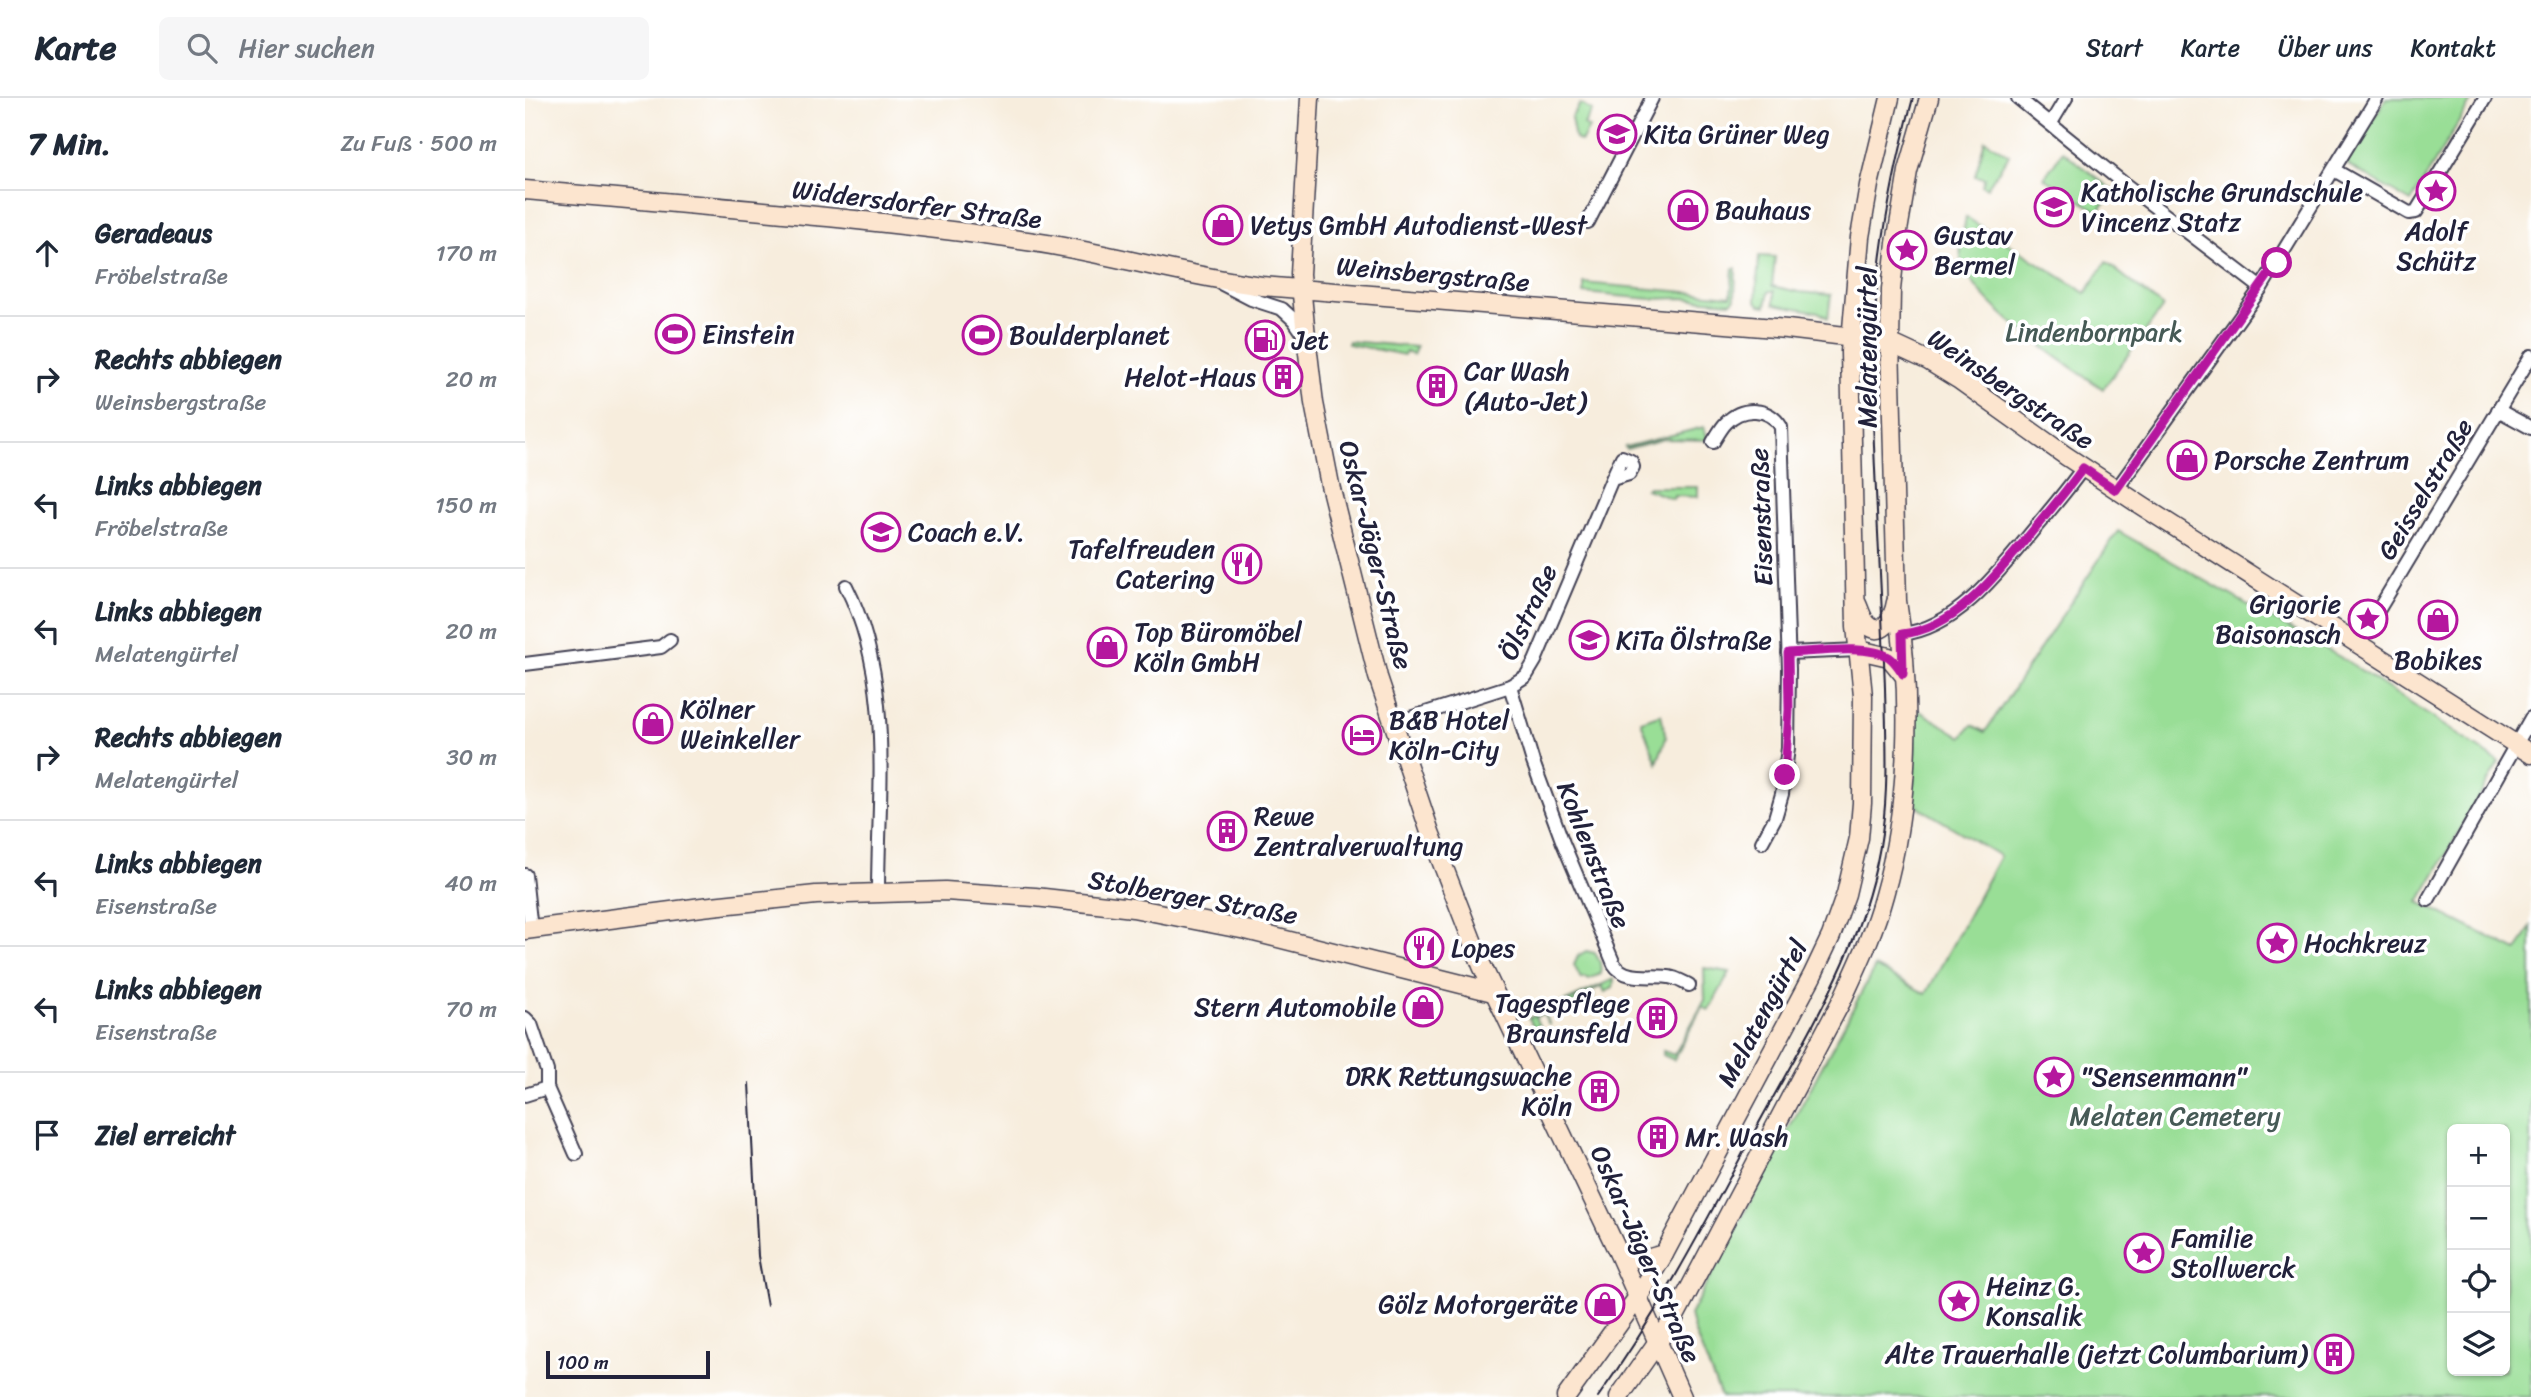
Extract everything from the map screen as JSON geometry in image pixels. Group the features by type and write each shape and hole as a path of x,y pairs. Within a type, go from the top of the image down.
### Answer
{"main road":[{"name":"Oskar-Jäger-Straße","path":"1310,98 1300,289 1305,336 1314,403 1332,496 1378,677 1439,858 1493,992 1618,1252 1682,1397"},
{"name":"Melatengürtel","path":"1566,1397 1639,1297 1664,1254 1812,976 1831,936 1846,894 1859,838 1864,778 1862,675 1856,601 1851,335 1860,236 1868,185 1890,98"},
{"name":"Melatengürtel","path":"1619,1397 1673,1320 1842,1000 1866,949 1884,895 1896,845 1904,755 1902,634 1897,601 1890,343 1896,243 1908,171 1929,98"},
{"name":"Widdersdorfer Straße","path":"525,190 927,228 1029,241 1216,280 1300,289"},
{"name":"Weinsbergstraße","path":"1300,289 1851,335 1890,343 1929,361 1958,379 2116,490 2531,754"},
{"path":"1856,601 1865,622 1876,629 1891,620 1897,601"},
{"path":"1859,650 1889,657 1903,674"},
{"name":"Stolberger Straße","path":"528,930 816,895 945,891 1035,897 1133,908 1265,935 1493,992"},
{"path":"1618,1252 1643,1260 1664,1254"}],"street":[{"path":"1588,222 1652,98"},
{"path":"2018,98 2122,182 2261,288"},
{"path":"2051,123 2066,98"},
{"path":"2116,490 2261,288 2377,98"},
{"path":"2334,170 2409,213 2416,212 2485,98"},
{"path":"1216,280 1251,299 1282,309 1305,336"},
{"name":"Geisselstraße","path":"2358,644 2531,356"},
{"path":"2498,410 2531,428"},
{"name":"Eisenstraße","path":"1713,442 1728,421 1751,411 1765,412 1777,420 1781,428 1789,710 1785,775 1775,818 1762,842"},
{"path":"1902,634 1918,632 1943,619 1967,603 1994,579 2083,468"},
{"name":"Ölstraße","path":"1394,723 1510,686 1526,676 1535,661 1612,479"},
{"path":"846,586 857,607 869,649 880,714 878,894"},
{"path":"525,664 661,647 670,640"},
{"path":"1788,653 1859,650"},
{"name":"Kohlenstraße","path":"1510,686 1533,762 1563,843 1614,964 1632,975 1672,978 1689,985"},
{"path":"2428,900 2531,718"},
{"path":"525,875 528,930"},
{"path":"525,1018 531,1024 547,1071 547,1088 576,1154"},
{"path":"525,1096 547,1088"}],"green space":[{"path":"2386,98 2473,98 2411,202 2346,164"},
{"path":"1580,104 1592,111 1584,125 1589,128 1581,142 1575,139 1571,118"},
{"path":"1985,140 2009,155 1987,188 1982,185 1985,178 1975,176"},
{"path":"2063,151 2112,190 2099,212 2044,178"},
{"name":"Lindenbornpark","path":"1966,217 2086,293 2106,262 2163,307 2103,389 2004,316 1972,281 1961,260"},
{"path":"1759,256 1775,257 1772,286 1831,295 1828,318 1818,312 1774,304 1774,291 1769,291 1766,306 1760,305 1756,300"},
{"path":"1733,268 1736,268 1735,298 1731,302 1584,293 1584,283 1731,296"},
{"path":"1348,341 1417,346 1413,355 1406,352 1404,355 1348,344"},
{"path":"1704,427 1708,440 1664,439 1626,449 1625,447"},
{"path":"1698,487 1698,497 1674,496 1673,499 1646,489"},
{"name":"Melaten Cemetery","path":"2118,531 2347,661 2499,762 2419,902 2517,951 2531,926 2531,1397 1721,1397 1690,1315 1875,967 1926,994 2000,856 1912,805 1915,759 1913,707 1962,737 1972,725 1985,732"},
{"path":"1661,714 1666,738 1657,763 1641,721"},
{"path":"1586,951 1595,953 1600,962 1601,974 1581,979 1574,965 1578,956"},
{"path":"1704,968 1730,972 1709,1010 1702,1007 1674,1060 1663,1055 1663,1051 1674,1055 1705,1000"},
{"path":"1614,979 1613,988 1605,992 1602,986 1591,991 1594,997 1591,998 1588,993 1574,1000 1576,1006 1573,1007 1570,1001 1555,1008 1558,1014 1555,1016 1552,1010 1545,1013 1550,1026 1543,1014 1535,1017 1541,1030 1537,1026 1534,1028 1529,1018"}],"tram line":[{"path":"1598,1397 1643,1330 1683,1263 1816,1019 1850,947 1875,872 1886,797 1887,761 1873,419 1873,337 1887,217 1913,98"},
{"path":"749,1083 758,1256 767,1306"}],"place":[{"name":"Kita Grüner Weg","path":"1617,134"},
{"name":"Adolf Schütz","path":"2436,191"},
{"name":"Katholische Grundschule Vincenz Statz","path":"2054,207"},
{"name":"Bauhaus","path":"1688,210"},
{"name":"Vetys GmbH Autodienst-West","path":"1223,225"},
{"name":"Gustav Bermel","path":"1907,250"},
{"name":"Einstein","path":"675,334"},
{"name":"Boulderplanet","path":"982,335"},
{"name":"Jet","path":"1265,340"},
{"name":"Helot-Haus","path":"1283,377"},
{"name":"Car Wash (Auto-Jet)","path":"1437,386"},
{"name":"Porsche Zentrum","path":"2187,460"},
{"name":"Coach e.V.","path":"881,532"},
{"name":"Tafelfreuden Catering","path":"1242,564"},
{"name":"Grigorie Baisonasch","path":"2368,619"},
{"name":"Bobikes","path":"2438,620"},
{"name":"KiTa Ölstraße","path":"1589,640"},
{"name":"Top Büromöbel Köln GmbH","path":"1107,647"},
{"name":"Kölner Weinkeller","path":"653,724"},
{"name":"B&B Hotel Köln-City","path":"1362,735"},
{"name":"Rewe Zentralverwaltung","path":"1227,831"},
{"name":"Hochkreuz","path":"2277,943"},
{"name":"Lopes","path":"1424,948"},
{"name":"Stern Automobile","path":"1423,1007"},
{"name":"Tagespflege Braunsfeld","path":"1657,1018"},
{"name":"\"Sensenmann\"","path":"2054,1077"},
{"name":"DRK Rettungswache Köln","path":"1599,1091"},
{"name":"Mr. Wash","path":"1658,1137"},
{"name":"Familie Stollwerck","path":"2144,1253"},
{"name":"Heinz G. Konsalik","path":"1959,1301"},
{"name":"Gölz Motorgeräte","path":"1605,1304"},
{"name":"Alte Trauerhalle (jetzt Columbarium)","path":"2334,1354"}],"route":[{"path":"1785,775 1789,710 1788,653 1859,650 1879,653 1895,662 1903,674 1902,634 1918,632 1943,619 1967,603 1994,579 2083,468 2116,490 2277,263"}]}
